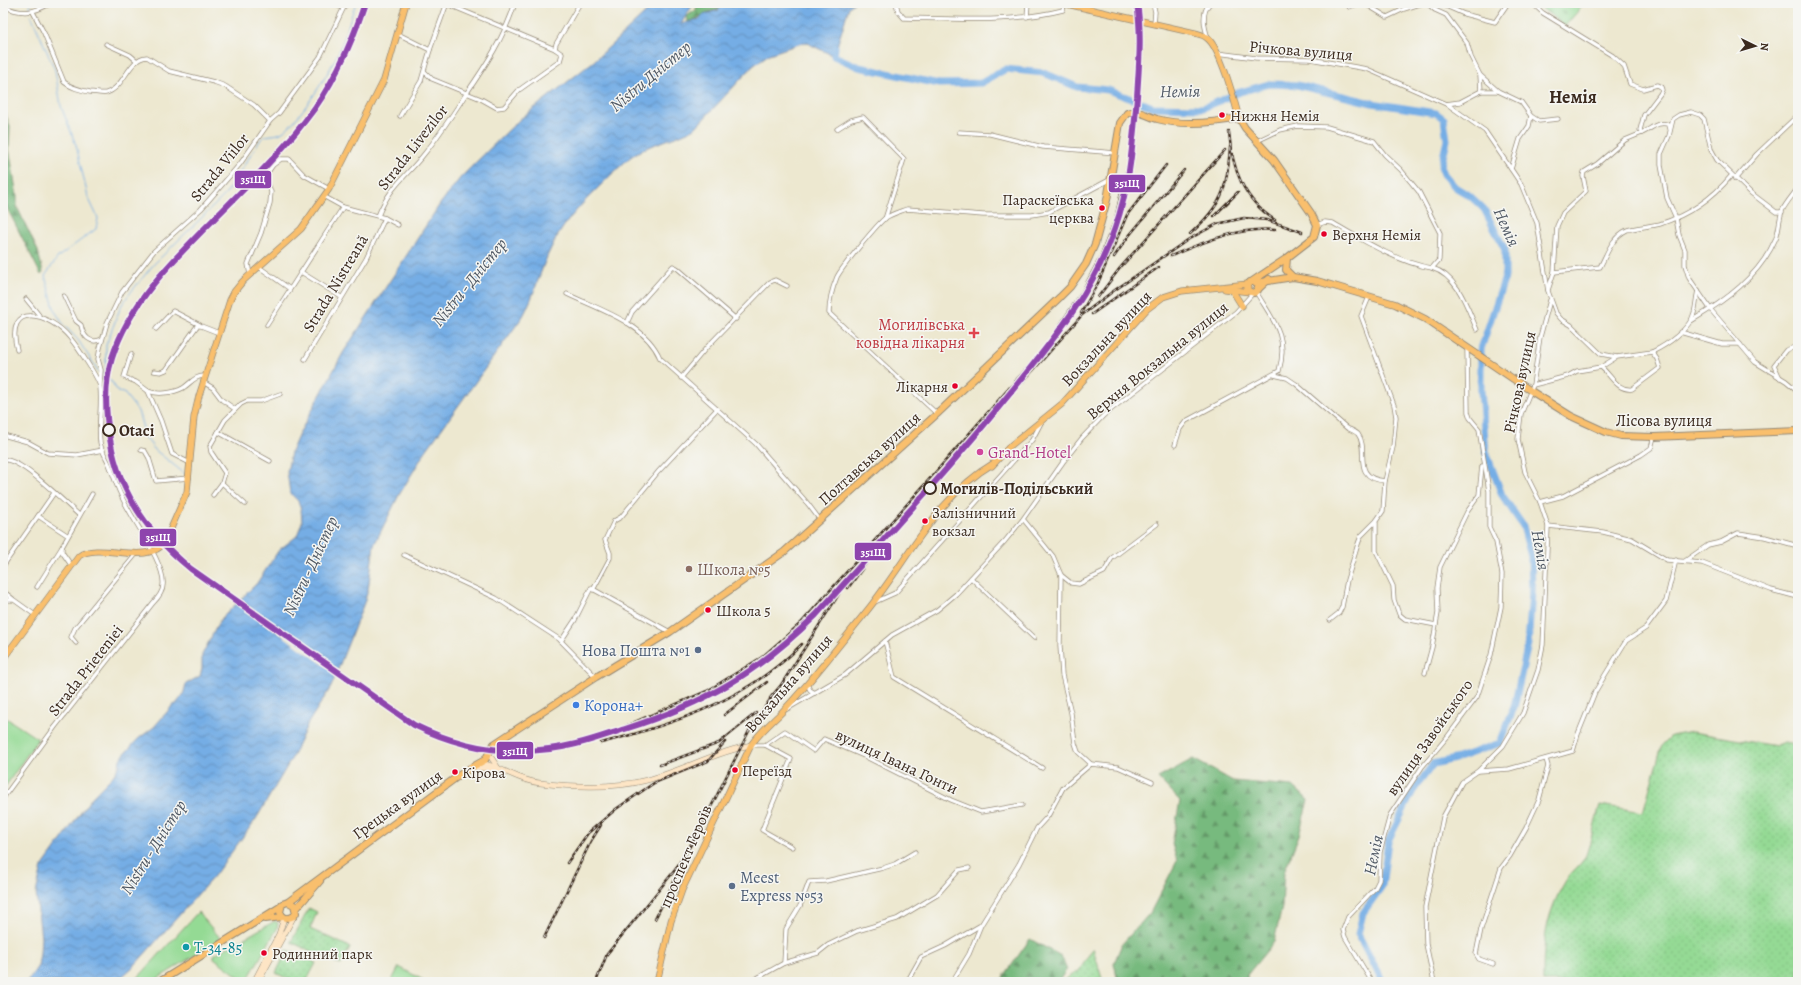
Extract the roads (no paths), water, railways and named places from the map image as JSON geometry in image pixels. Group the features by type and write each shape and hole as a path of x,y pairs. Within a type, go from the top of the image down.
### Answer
{"highway":[{"name":"Полтавська вулиця","path":"482,762 490,754 494,744 596,677 670,632 784,552 937,414 1070,287 1086,264 1095,244 1102,222 1112,179 1120,123 1124,116 1131,112 1142,113 1163,120 1181,122 1214,122 1239,118"},
{"path":"1239,118 1245,128 1287,178 1317,225"},
{"name":"Вокзальна вулиця","path":"1255,287 1266,272 1314,237 1317,225"},
{"path":"1287,258 1286,270 1293,277"},
{"name":"Вокзальна вулиця","path":"1255,287 1266,272"},
{"path":"1255,287 1269,279 1293,277 1317,281 1369,297"},
{"path":"1255,287 1269,279"},
{"name":"Лісова вулиця","path":"1369,297 1395,304 1415,313 1467,348 1532,388 1571,416 1606,432 1622,436 1654,437 1798,431"},
{"name":"Грецька вулиця","path":"288,902 471,767 482,762"},
{"name":"Грецька вулиця","path":"296,909 327,872"},
{"path":"159,982 263,919 288,902 294,905 296,909 294,916 263,919"},
{"path":"280,907 280,912 284,917"}],"main road":[{"path":"3,659 79,556 90,550 125,554 152,551 159,548 169,535 182,504 189,478 194,417 204,379 234,292 250,275 301,229 325,197 379,92 388,70 406,3"},
{"path":"1063,3 1154,23 1195,33 1208,38 1217,53 1231,89 1239,118"},
{"name":"Вокзальна вулиця","path":"482,762 515,777 538,783 603,786 646,780 726,751 751,745 759,733 782,712 807,683 873,602 925,529 951,500 969,482 994,463 1062,404 1147,309 1163,297 1182,291 1255,287"},
{"name":"Вокзальна вулиця","path":"1219,288 1232,290 1255,287"},
{"path":"1232,290 1242,306"},
{"name":"проспект Героїв","path":"657,982 671,921 682,890 751,745"},
{"path":"490,754 498,768"},
{"name":"Вокзальна вулиця","path":"471,767 498,768"},
{"path":"258,982 294,916"},
{"path":"254,982 279,934 284,917"}],"street":[{"path":"3,6 19,12 33,12 51,3"},
{"path":"332,3 343,8"},
{"name":"Strada Viilor","path":"103,450 100,432 101,374 98,359 102,339 112,309 139,267 161,243 211,199 240,164 270,121 279,113 320,57 333,33 346,3"},
{"name":"Strada Livezilor","path":"378,216 396,184 434,142 466,93 506,28 515,3"},
{"path":"555,49 556,44 580,3"},
{"path":"896,3 898,11 904,18 1027,17 1063,10 1063,3"},
{"path":"1027,17 1028,3"},
{"path":"1153,3 1155,12 1154,23"},
{"path":"1208,38 1204,28 1204,14 1210,3"},
{"path":"1349,7 1363,3 1387,17 1404,9 1423,3"},
{"path":"1427,3 1435,10 1446,15 1467,43 1471,57 1480,75 1498,91 1521,102 1530,116 1539,120 1558,119"},
{"path":"1439,3 1464,14 1495,22 1508,3"},
{"path":"1532,3 1543,13 1613,56 1624,66 1630,84 1643,89 1657,85 1661,87 1662,90 1641,121 1640,130 1642,133"},
{"path":"400,116 413,97 425,72 430,50 447,4 555,49 562,54 560,61 519,90 507,106 502,109 432,79 425,72"},
{"path":"33,12 44,33 64,82 69,86 85,91 105,93 115,88 123,81 137,61 147,57 169,71 221,84 254,106 270,121"},
{"path":"398,34 430,50"},
{"path":"106,44 130,55 137,61"},
{"name":"Річкова вулиця","path":"1217,53 1256,58 1310,59 1367,69 1446,104 1485,131 1521,184 1537,223 1548,291 1556,313 1561,319 1571,325 1601,354 1616,357"},
{"path":"1480,75 1481,91"},
{"path":"1446,104 1460,102 1481,91 1498,91"},
{"path":"1782,212 1774,210 1751,194 1731,176 1717,160 1711,149 1704,119 1700,115 1691,112 1680,115 1673,120 1661,154 1661,166 1667,198 1676,218 1679,235 1685,250 1685,265 1689,278 1711,310 1755,362 1798,391"},
{"path":"1735,179 1757,154 1798,115"},
{"path":"1511,169 1520,138 1529,126 1530,116"},
{"path":"837,130 851,120 863,117 904,160 885,219 838,275 829,299 829,313 937,414"},
{"path":"1548,291 1554,272 1556,236 1560,219 1563,213 1586,191 1583,176 1584,172 1597,164 1625,140 1658,124 1665,123 1669,125 1670,130"},
{"path":"1257,141 1280,130 1298,126 1326,127 1374,141 1385,155 1402,170 1419,192 1440,233 1439,260 1432,268"},
{"path":"960,132 990,134 1043,146 1116,153"},
{"path":"250,275 248,264 261,233 270,203 271,189 267,180 270,169 276,162 284,158 292,162 304,175 329,189"},
{"path":"1554,272 1600,267 1617,237 1628,229 1637,229 1676,218 1702,204 1721,188 1731,176"},
{"path":"885,219 907,209 983,215 1032,215 1048,212 1112,179"},
{"path":"1532,388 1568,376 1578,371 1601,367 1616,357 1652,352 1662,347 1691,321 1711,310 1749,280 1775,239 1782,212 1798,188"},
{"path":"325,197 343,207 385,218 398,225"},
{"path":"267,325 343,207"},
{"name":"Strada Nistreană","path":"305,359 368,254 385,218"},
{"path":"1317,225 1325,222 1334,223 1376,249 1420,266 1441,271 1458,289 1477,330"},
{"path":"627,323 632,312 673,266 736,319"},
{"path":"259,267 290,289"},
{"path":"301,272 341,297"},
{"path":"681,378 707,347 736,319 770,282 775,280 787,286"},
{"path":"1175,445 1180,430 1186,421 1279,371 1283,354 1283,343 1278,330 1255,287"},
{"name":"Верхня Вокзальна вулиця","path":"782,712 845,675 892,635 937,610 956,594 1023,519 1063,462 1082,438 1104,415 1242,306 1255,287"},
{"path":"1691,321 1698,291"},
{"path":"567,294 641,331 652,343 660,358 756,444 820,520"},
{"path":"64,296 76,322 81,325 86,337 93,342 102,339"},
{"path":"1330,620 1339,613 1342,607 1347,580 1361,536 1376,522 1384,504 1385,482 1393,447 1396,417 1390,392 1361,316 1369,297"},
{"path":"26,299 40,316 69,336 100,386"},
{"name":"Річкова вулиця","path":"1434,982 1426,944 1425,906 1438,839 1444,817 1462,782 1478,771 1503,746 1523,713 1538,670 1543,645 1548,526 1540,502 1525,472 1518,440 1521,414 1532,388 1540,337 1550,300"},
{"path":"156,329 174,311 201,326 219,333"},
{"path":"18,350 14,334 16,326 21,319 28,316 40,316"},
{"path":"154,371 161,372 166,370 192,332 197,326 201,326"},
{"path":"1680,332 1722,344 1740,344"},
{"path":"1780,378 1774,365 1786,350 1798,346"},
{"name":"вулиця Завойського","path":"1372,982 1345,938 1343,930 1344,923 1375,888 1379,880 1380,852 1390,815 1422,767 1448,736 1477,697 1491,655 1501,607 1502,574 1496,542 1489,527 1488,491 1479,429 1470,418 1468,412 1467,348"},
{"path":"1601,367 1617,385 1627,390 1632,389 1660,368 1657,359 1652,352"},
{"path":"131,354 124,376 136,382 148,391 156,394 179,390 197,377 204,379 222,400 235,409"},
{"path":"1274,375 1287,378 1296,384 1347,428 1357,433 1361,443 1362,462 1365,470 1370,477 1376,481 1385,482"},
{"path":"148,391 161,421 172,454 190,464"},
{"path":"213,495 222,483 225,473 211,452 210,446 218,432 235,409 247,401 261,401 280,394"},
{"path":"561,642 610,558 610,553 605,540 614,521 621,517 658,472 717,409"},
{"name":"Вокзальна вулиця","path":"873,602 896,593 1032,440 1040,427 1042,420"},
{"path":"218,432 270,461"},
{"path":"3,435 28,442 48,453 77,455 103,450"},
{"path":"1540,502 1563,496 1641,455 1651,448 1654,437"},
{"name":"Strada Prieteniei","path":"3,798 55,727 160,594 164,579 152,551 127,508 103,450"},
{"path":"141,450 145,451 149,458 156,481 189,478"},
{"path":"3,460 10,460 27,469 79,515"},
{"name":"вулиця Завойського","path":"1425,673 1436,625 1437,588 1440,567 1467,512 1479,495 1483,463"},
{"path":"222,483 245,504"},
{"path":"3,566 54,493"},
{"path":"37,587 92,494"},
{"path":"38,516 67,535"},
{"path":"1023,519 1053,556 1062,575 1071,583 1079,584 1104,572 1112,558 1158,524"},
{"path":"1376,522 1376,551 1393,586 1394,600 1399,614 1405,619 1436,625"},
{"path":"1548,526 1603,532 1632,538 1667,560 1702,563 1771,590 1798,597"},
{"path":"1685,561 1708,545 1721,542 1738,533 1765,537 1798,546"},
{"path":"62,546 62,552 71,565"},
{"path":"76,643 71,637 75,628 138,553"},
{"path":"404,555 496,598 561,642 596,677"},
{"path":"1478,771 1509,769 1573,751 1578,734 1595,692 1626,641 1646,628 1666,601 1676,560"},
{"path":"1062,575 1060,646 1062,675 1078,752 1091,764 1118,767 1152,782"},
{"path":"971,578 1034,638"},
{"path":"592,589 670,632"},
{"path":"3,591 35,615"},
{"path":"3,600 14,600"},
{"path":"885,641 894,677 1042,768"},
{"path":"807,683 810,690 815,693"},
{"name":"вулиця Івана Гонти","path":"765,745 785,731 814,751 824,739 866,757 944,797 981,812 1022,804"},
{"path":"751,745 765,745 791,759 762,830 792,847"},
{"path":"1493,964 1479,959 1476,954 1481,929 1501,868 1518,842 1539,800 1548,766 1546,759"},
{"path":"952,982 969,954 981,925 1015,871 1037,828 1048,816 1064,788 1091,764"},
{"path":"784,963 786,929 800,906 809,882 826,881 883,868 896,864 915,852"},
{"path":"750,982 784,963 818,953 828,945 857,931 897,919 937,895 959,870 969,868"},
{"path":"907,982 921,957 945,946 981,925"}],"water":[{"path":"656,3 694,3 681,24 699,19 704,14 719,10 722,3 854,3 849,7 834,56 805,42 769,54 753,66 695,128 643,149 633,155 596,190 571,217 563,227 551,248 523,316 425,452 399,495 374,545 368,590 331,687 308,723 292,758 256,819 214,876 134,966 116,982 27,982 38,966 40,953 41,938 36,893 42,867 92,797 113,776 119,766 120,759 138,739 154,727 173,705 176,704 183,695 186,684 200,676 202,669 202,655 220,620 257,583 279,550 297,536 302,522 301,509 298,501 290,493 287,472 291,452 299,434 343,353 440,204 461,177 519,120 594,61"}],"waterway":[{"path":"29,3 31,9"},
{"path":"102,376 106,369 106,345 121,306 154,264 225,195 261,139 266,136 281,133 300,115 322,82 340,50 356,3"},
{"path":"31,15 55,70 61,106 76,145 88,197 98,218 96,229 58,257 45,276 55,311 63,324 78,340 99,372"},
{"name":"Немія","path":"835,47 834,56 859,67 939,84 981,83 1006,69 1044,73 1077,87 1108,90 1153,107 1203,108 1240,92 1269,84 1297,85 1372,103 1436,113 1444,119 1447,140 1441,166 1444,174 1455,187 1470,196 1484,209 1505,250 1505,277 1481,349 1481,390 1486,452 1502,495 1523,526 1531,557 1532,593 1528,644 1514,707 1500,743 1455,759 1433,764 1413,791 1388,841 1382,886 1363,913 1358,934 1383,982"},
{"path":"102,377 112,382 118,392 124,393 138,411 146,438 155,450 185,474"},
{"path":"3,976 11,982"}],"railway":[{"path":"1229,132 1233,158 1241,182 1255,203 1275,220"},
{"path":"602,736 707,691 762,657 801,623 925,484 1045,347 1081,293 1100,257 1115,219 1134,136"},
{"path":"1190,234 1201,224 1221,196 1227,175 1230,147"},
{"path":"1098,297 1120,268 1225,150"},
{"path":"1081,313 1098,283 1127,215 1166,165"},
{"path":"1114,257 1128,237 1184,170"},
{"path":"1214,216 1238,192"},
{"path":"993,416 1082,315 1112,292 1189,239 1217,224 1244,218 1267,220 1302,232"},
{"path":"1171,256 1208,241 1235,233 1275,230"},
{"path":"1092,314 1159,267"},
{"path":"848,588 886,537"},
{"path":"770,698 781,685 848,580"},
{"path":"601,743 629,736 683,718 734,695 781,664 802,644"},
{"path":"724,715 767,682"},
{"path":"596,982 607,954 675,870 698,833 749,731 773,695"},
{"path":"660,765 719,743 756,713"},
{"path":"567,863 588,833 616,809 654,783 708,761 725,742"},
{"path":"544,938 591,841 601,825"},
{"path":"655,919 681,868"}],"place":[{"name":"Нижня Немія","path":"1222,115"},
{"name":"Параскеївська церква","path":"1102,208"},
{"name":"Верхня Немія","path":"1324,234"},
{"name":"Могилівська ковідна лікарня","path":"974,333"},
{"name":"Лікарня","path":"955,386"},
{"name":"Otaci","path":"109,430"},
{"name":"Grand-Hotel","path":"980,452"},
{"name":"Могилів-Подільський","path":"930,488"},
{"name":"Залізничний вокзал","path":"925,521"},
{"name":"Школа №5","path":"689,569"},
{"name":"Школа 5","path":"708,610"},
{"name":"Нова Пошта №1","path":"698,650"},
{"name":"Корона+","path":"576,705"},
{"name":"Переїзд","path":"735,770"},
{"name":"Кірова","path":"455,772"},
{"name":"Meest Express №53","path":"732,886"},
{"name":"Т-34-85","path":"186,947"},
{"name":"Родинний парк","path":"264,953"}],"district":[{"name":"Немія","path":"1573,97"}],"water label":[{"name":"Nistru Дністер","path":"650,76"},
{"name":"Nistru - Дністер","path":"469,282"},
{"name":"Nistru - Дністер","path":"310,566"},
{"name":"Nistru - Дністер","path":"153,847"}]}
